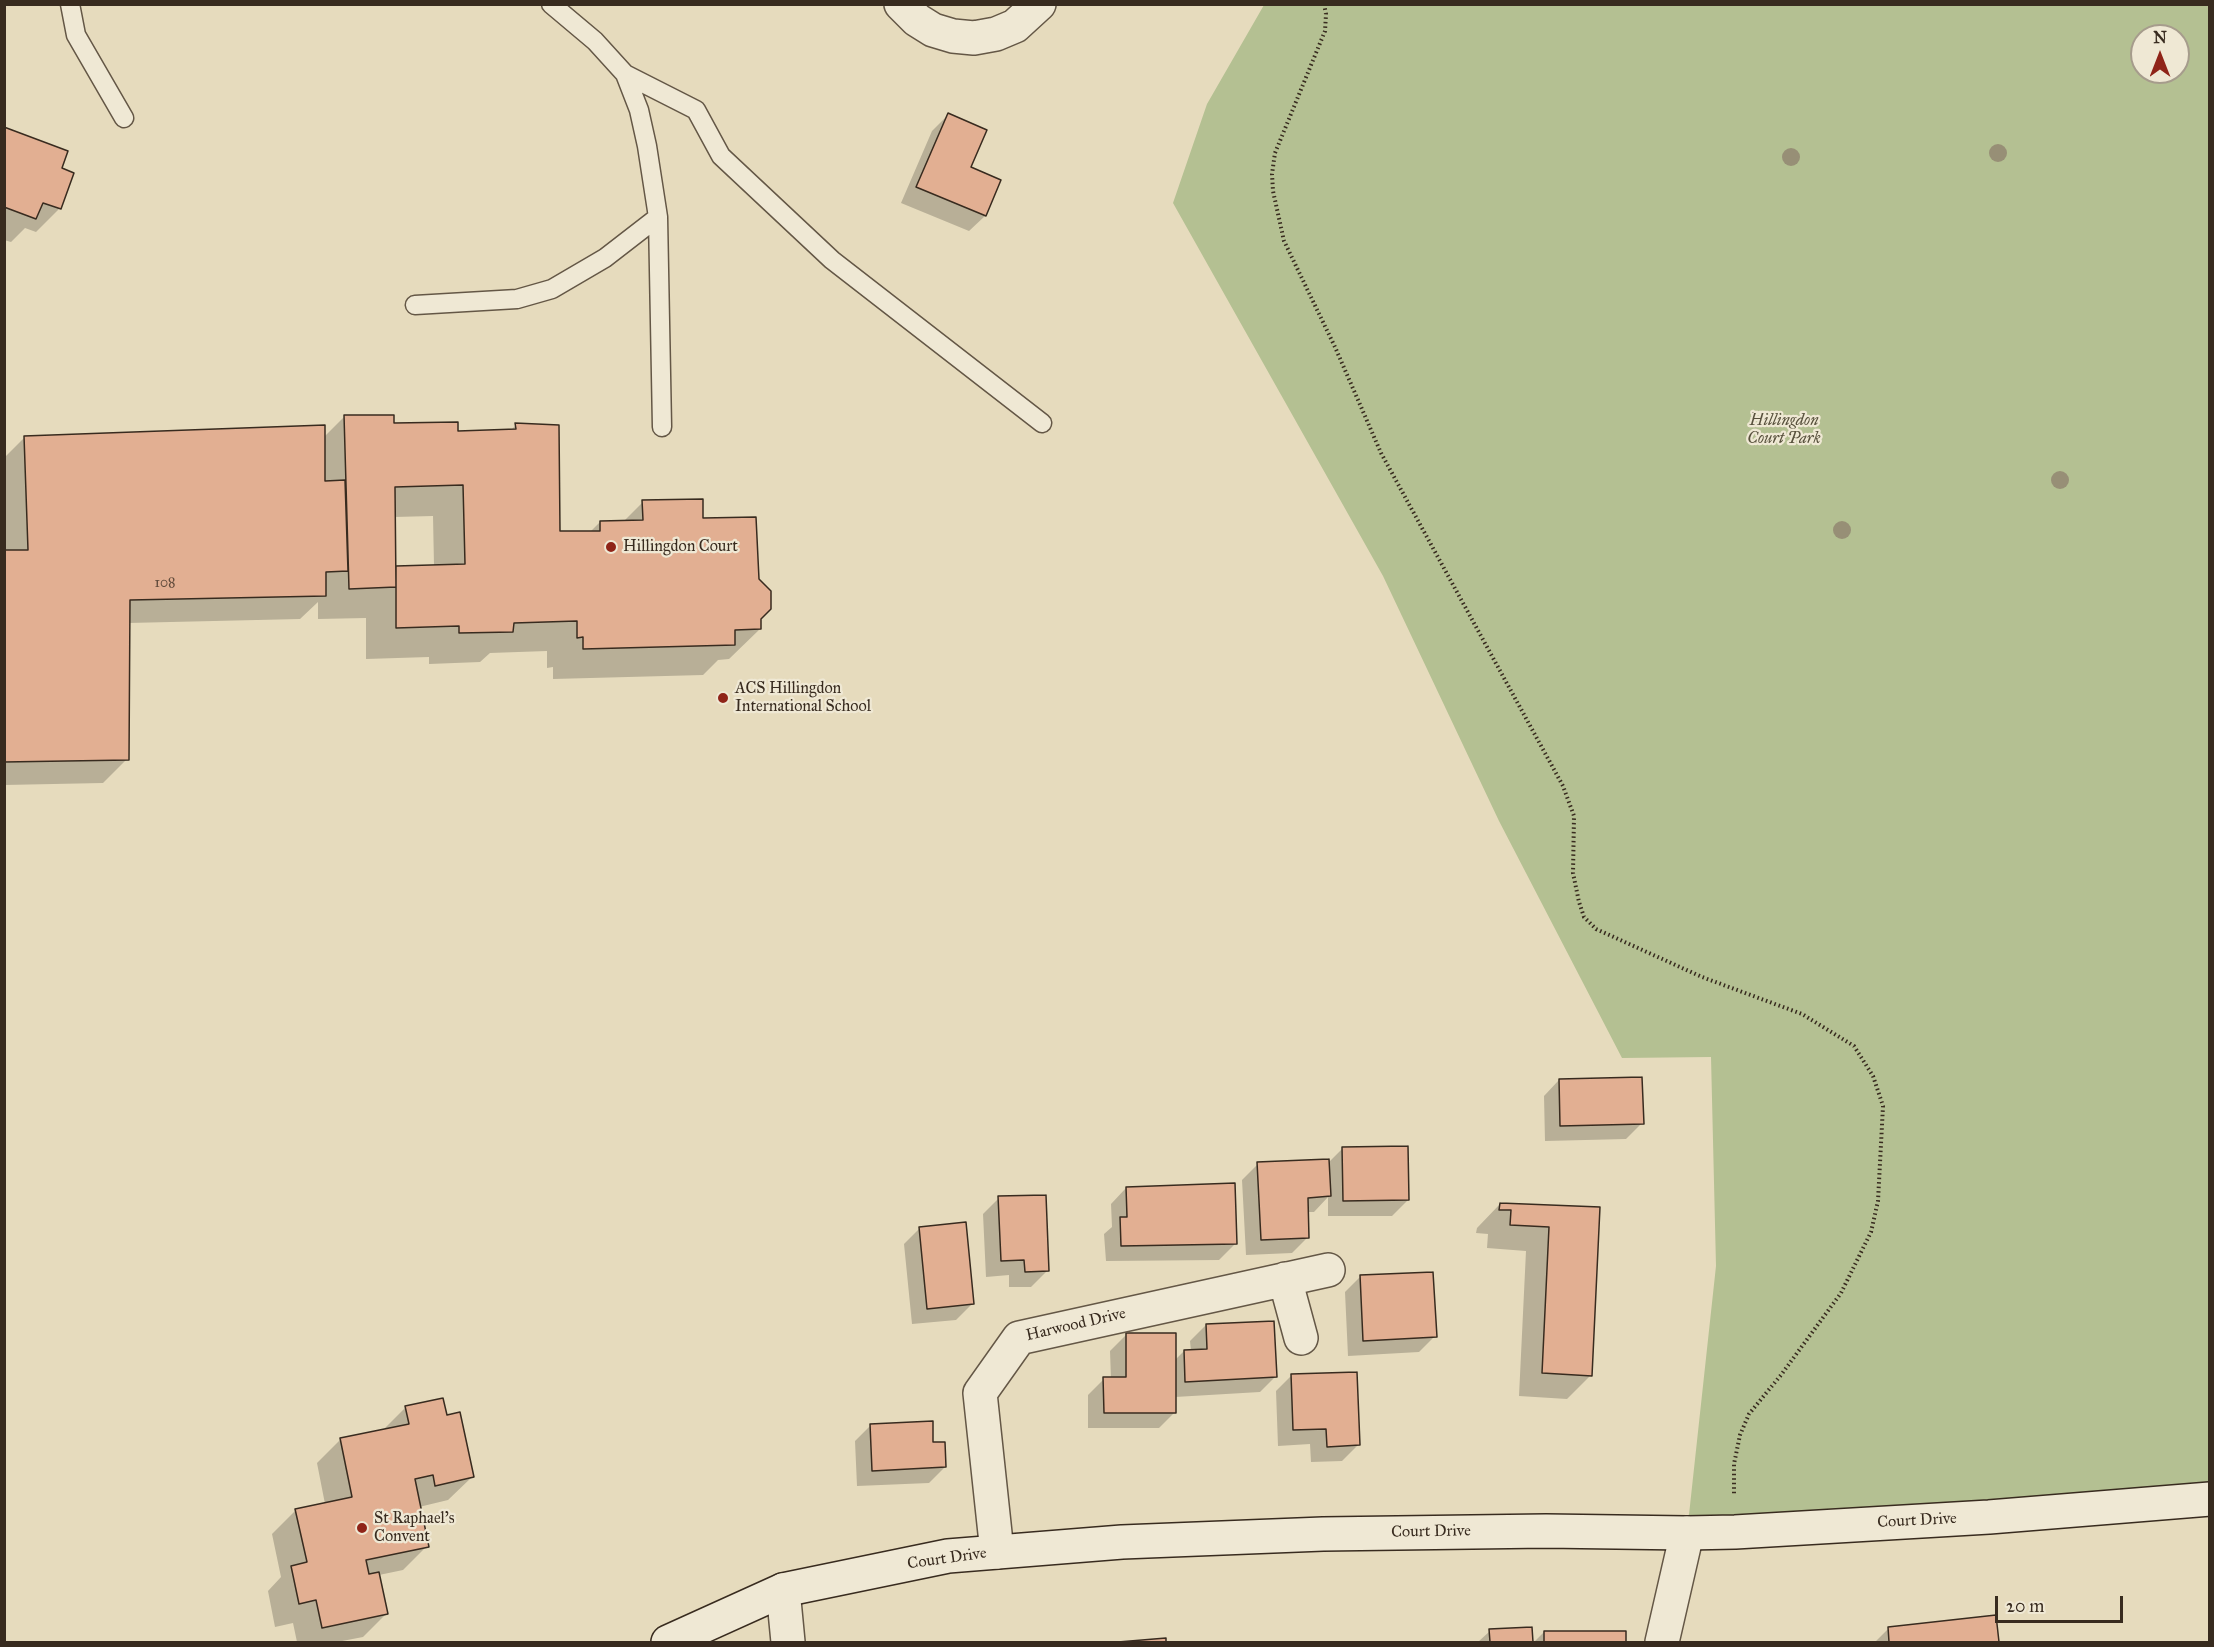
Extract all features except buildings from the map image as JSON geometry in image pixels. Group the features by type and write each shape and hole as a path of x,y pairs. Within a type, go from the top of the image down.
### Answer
{"street":[{"path":"901,4 917,20 933,30 953,36 974,38 996,34 1015,26 1039,4"},
{"name":"Harwood Drive","path":"997,1552 980,1393 1018,1338 1328,1270"},
{"path":"1285,1279 1301,1338"},
{"name":"Court Drive","path":"668,1642 783,1590 948,1556 1122,1542 1323,1534 1546,1531 1735,1532 1989,1517 2210,1499"},
{"path":"1662,1642 1687,1533"},
{"path":"783,1590 788,1642"}],"lane":[{"path":"70,4 76,35 124,118"},
{"path":"551,4 595,41 625,74 696,110 721,156 832,260 1042,423"},
{"path":"625,74 639,110 658,217 662,427"},
{"path":"415,305 517,298 552,289 604,258 658,217"}],"path":[{"path":"1324,4 1325,31 1275,153 1273,191 1284,241 1335,347 1380,453 1563,786 1574,816 1573,873 1584,917 1596,929 1702,977 1802,1014 1854,1046 1873,1076 1883,1106 1878,1201 1871,1232 1841,1293 1781,1375 1749,1414 1740,1435 1734,1464 1735,1532"}],"green space":[{"name":"Hillingdon Court Park","path":"1264,5 2209,5 2209,1499 1687,1533 1716,1266 1711,1057 1622,1058 1499,821 1383,576 1173,203 1207,104"}],"place":[{"name":"Hillingdon Court","path":"611,547"},
{"name":"ACS Hillingdon International School","path":"723,698"},
{"name":"St Raphael's Convent","path":"362,1528"}]}
